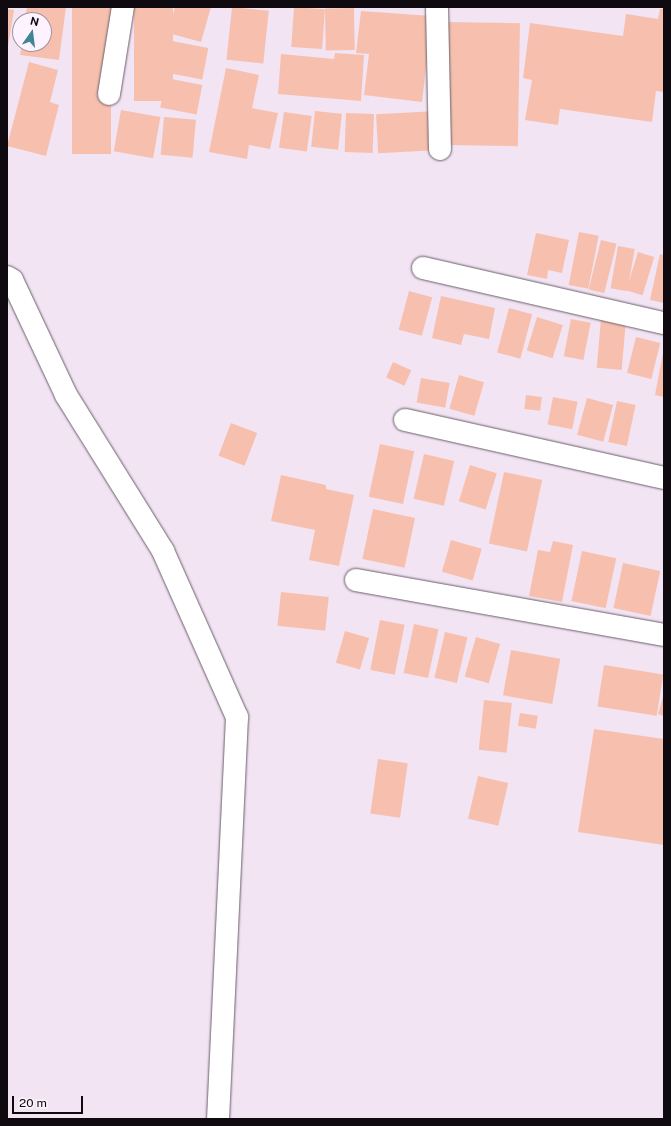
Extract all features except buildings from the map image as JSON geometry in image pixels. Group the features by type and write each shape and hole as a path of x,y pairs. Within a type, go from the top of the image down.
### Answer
{"street":[{"path":"110,94 123,7"},
{"path":"437,7 440,148"},
{"path":"423,268 664,323"},
{"path":"7,277 12,280 66,395 163,551 237,718 218,1119"},
{"path":"405,420 664,478"},
{"path":"356,580 664,635"}]}
